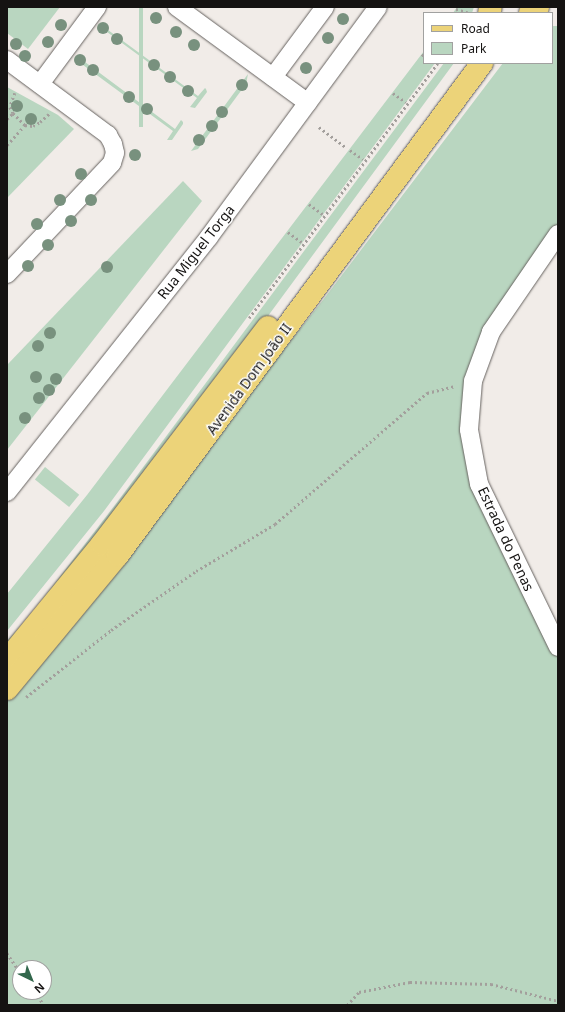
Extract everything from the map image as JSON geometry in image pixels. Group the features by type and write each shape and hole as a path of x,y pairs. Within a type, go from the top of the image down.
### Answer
{"main road":[{"name":"Avenida Dom João II","path":"7,660 102,544 251,350 463,64"},
{"name":"Avenida Dom João II","path":"13,695 53,636 123,549 481,64"}],"street":[{"path":"40,84 98,7"},
{"path":"177,7 308,103"},
{"path":"273,77 325,7"},
{"name":"Rua Miguel Torga","path":"7,492 209,237 378,7"},
{"path":"7,60 108,135 113,144 115,153 112,163 7,274"},
{"name":"Estrada do Penas","path":"558,234 491,332 473,381 469,430 479,484 558,647"}],"path":[{"path":"456,9 467,12"},
{"path":"15,93 10,107 13,113 25,125 33,126 40,122 51,111"},
{"path":"392,93 406,102"},
{"path":"7,119 13,113"},
{"path":"7,145 25,125"},
{"path":"319,127 346,147"},
{"path":"350,150 363,159"},
{"path":"309,204 323,214"},
{"path":"288,232 302,242"},
{"path":"13,695 32,694 111,630 196,571 275,524 427,393 473,381"},
{"path":"346,1005 360,992 410,982 491,984 558,1001"}],"green space":[{"path":"7,7 60,7 28,49 7,33"},
{"path":"139,7 143,7 143,127 139,127"},
{"path":"457,7 474,7 472,12 454,12"},
{"path":"553,26 558,26 558,243 491,332 473,381 479,484 558,647 558,1005 7,1005 7,699 323,300 502,64 553,64"},
{"path":"108,30 198,96 205,88 207,92 195,108 190,107 197,98 107,32"},
{"path":"423,52 423,64 434,64 104,511 7,631 7,594 87,495"},
{"path":"85,62 175,129 181,120 183,124 172,140 167,140 173,131 83,65"},
{"path":"443,64 453,64 221,380 7,654 7,641 29,617 115,505"},
{"path":"248,74 246,84 198,149 191,151"},
{"path":"7,87 58,115 74,129 7,198"},
{"path":"183,181 202,201 7,450 7,365"},
{"path":"45,467 79,495 69,507 35,479"}]}
